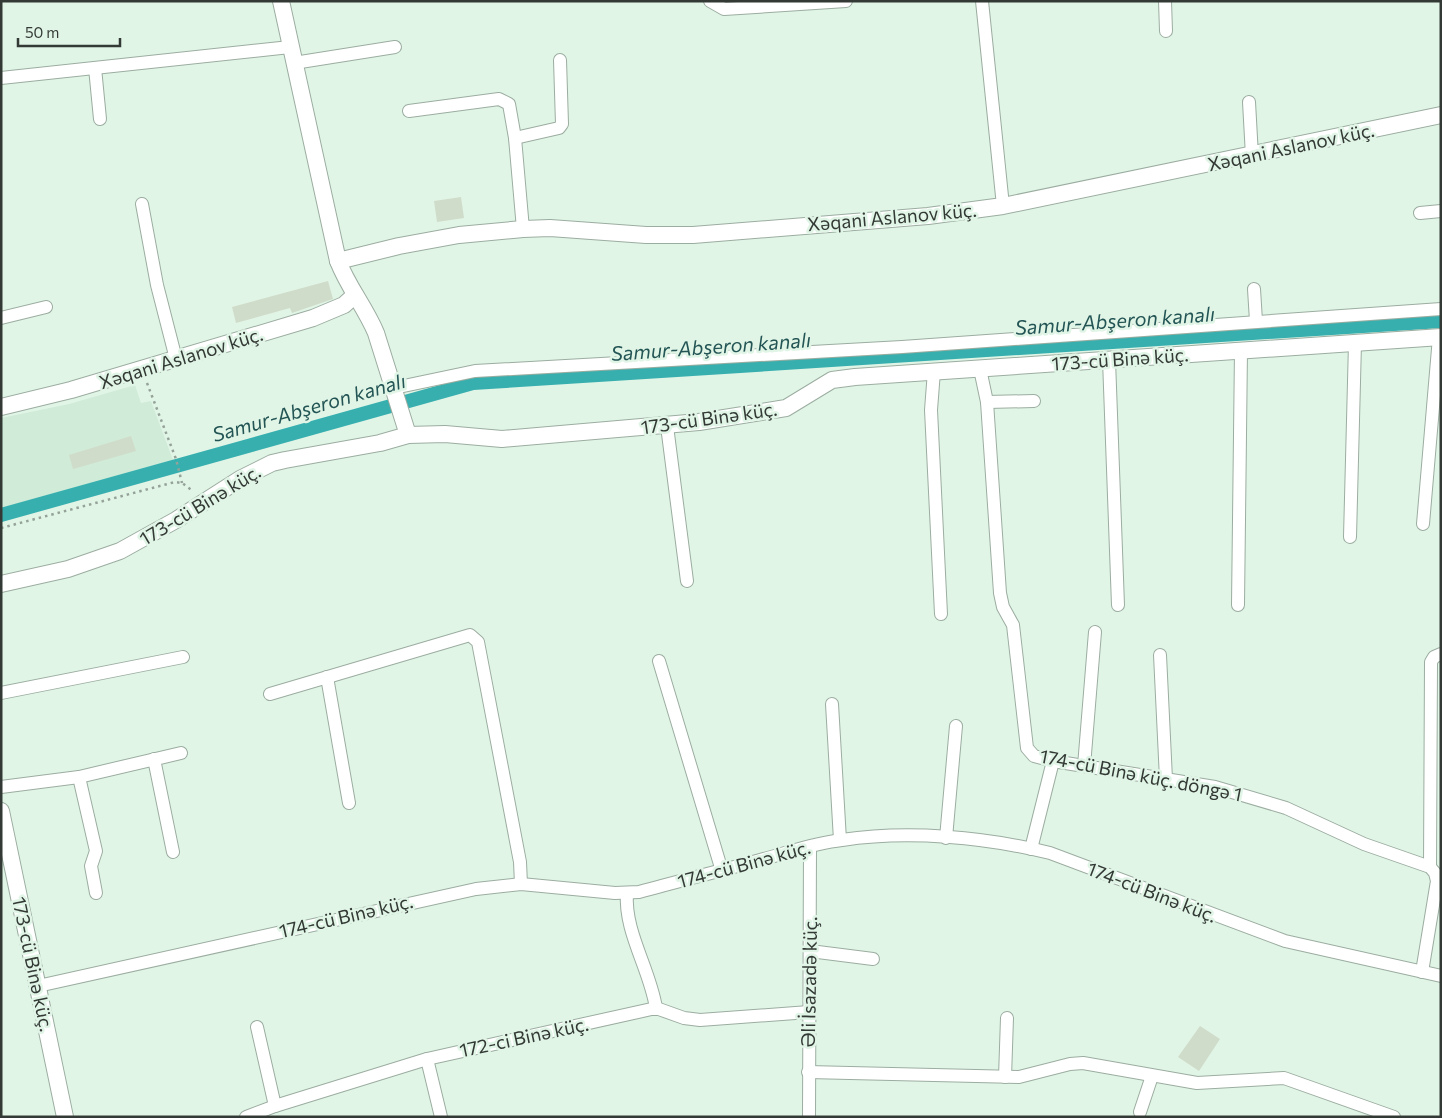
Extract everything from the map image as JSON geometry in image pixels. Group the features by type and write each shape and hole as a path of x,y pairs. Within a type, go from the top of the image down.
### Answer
{"street":[{"path":"281,1 338,261 355,295 370,318 408,435"},
{"path":"710,1 724,9 846,1"},
{"path":"982,1 1003,206"},
{"path":"1165,1 1166,31"},
{"path":"1,78 95,68 395,47"},
{"path":"515,138 559,128 562,124 560,60"},
{"path":"95,68 100,119"},
{"path":"409,110 499,98 509,104 515,138 523,229"},
{"path":"1249,102 1252,156"},
{"name":"Xəqani Aslanov küç.","path":"338,261 399,246 459,236 523,229 550,228 646,235 693,235 928,216 1003,206 1252,156 1441,115"},
{"path":"142,204 157,286 176,359"},
{"path":"1420,214 1441,211"},
{"path":"1254,289 1256,321"},
{"name":"Xəqani Aslanov küç.","path":"1,407 142,369 313,318 344,305 355,295"},
{"path":"1,318 46,307"},
{"path":"394,388 475,371 902,347 1441,309"},
{"path":"1423,524 1440,337"},
{"name":"173-cü Binə küç.","path":"1,584 96,561 143,540 240,479 272,463 380,443 408,435 445,434 502,439 668,426 786,408 832,380 934,371 1440,337"},
{"path":"1350,537 1354,343"},
{"path":"1238,605 1241,350"},
{"path":"1109,360 1118,605"},
{"name":"174-cü Binə küç. döngə 1","path":"980,369 987,402 1000,593 1013,625 1027,748 1034,756 1053,761 1215,787 1278,806 1364,844 1430,867"},
{"path":"934,371 931,410 941,614"},
{"path":"987,402 1034,401"},
{"path":"668,426 686,580"},
{"path":"1084,766 1095,632"},
{"path":"270,694 470,634 478,642 520,862 521,884"},
{"path":"1422,972 1437,881 1435,873 1430,867 1431,662 1434,657 1441,654"},
{"path":"1160,656 1166,779"},
{"path":"1,693 183,657"},
{"path":"659,661 722,871"},
{"path":"327,677 349,804"},
{"path":"832,704 840,840"},
{"path":"946,838 956,726"},
{"path":"1,787 79,777 181,753"},
{"path":"154,759 172,852"},
{"path":"1031,849 1053,761"},
{"path":"79,777 96,852 91,866 96,893"},
{"name":"173-cü Binə küç.","path":"1,811 65,1117"},
{"name":"174-cü Binə küç.","path":"38,986 414,901 476,889 521,884 626,893 722,871 840,840 883,835 946,838 1031,849 1077,863 1285,941 1441,976"},
{"name":"Əli İsazadə küç.","path":"809,1117 810,847"},
{"path":"626,893 628,916 653,988 656,1008 684,1018 700,1020 809,1012"},
{"path":"810,951 873,959"},
{"name":"172-ci Binə küç.","path":"246,1117 274,1106 427,1059 656,1008"},
{"path":"1005,1077 1007,1018"},
{"path":"257,1027 274,1106"},
{"path":"427,1059 441,1117"},
{"path":"808,1072 1019,1077 1070,1064 1083,1063 1197,1083 1284,1078 1394,1117"},
{"path":"1140,1112 1152,1076"}],"path":[{"path":"142,369 176,459 182,482 204,501"},
{"path":"1,528 175,482 182,482"}],"shaded area":[{"path":"135,385 141,403 151,401 173,460 1,508 1,418 69,404"}],"building":[{"path":"461,197 464,218 437,222 434,201"},
{"path":"328,281 333,299 292,313 290,308 236,323 232,307"},
{"path":"131,436 136,451 73,469 69,455"},
{"path":"1200,1026 1220,1039 1199,1071 1178,1057"}],"waterway":[{"name":"Samur-Abşeron kanalı","path":"1,515 473,383 1441,321"}]}
